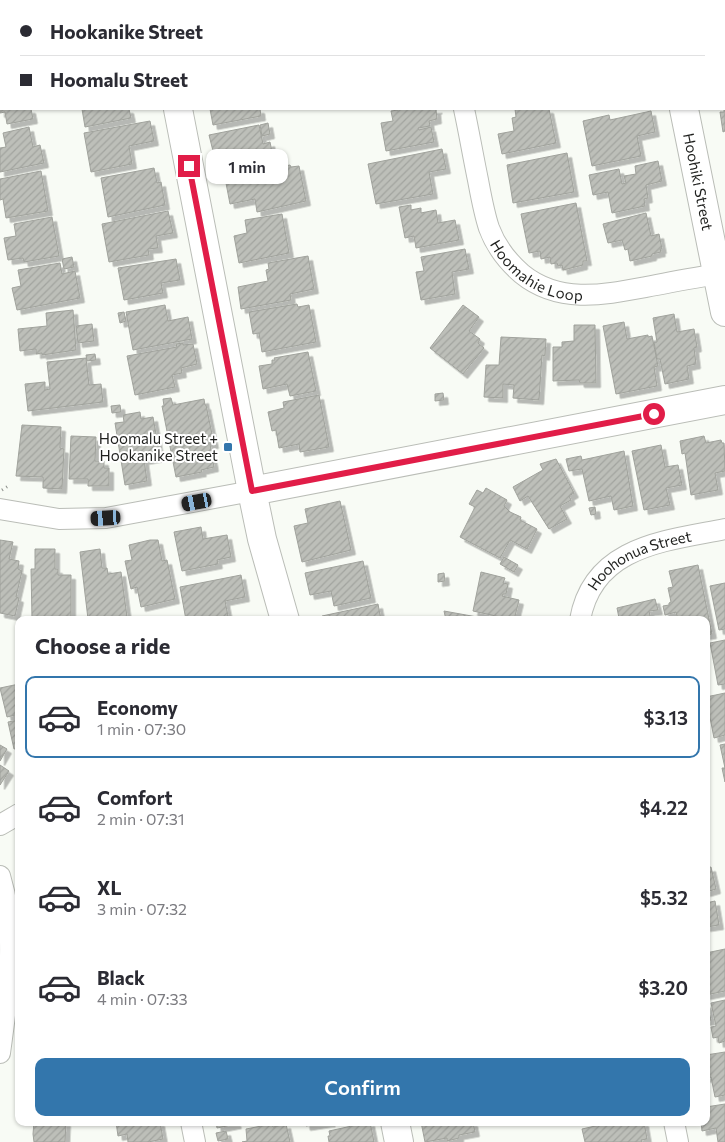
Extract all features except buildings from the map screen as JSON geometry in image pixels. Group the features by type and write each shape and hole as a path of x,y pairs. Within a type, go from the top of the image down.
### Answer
{"street":[{"path":"178,110 262,539 284,616"},
{"name":"Hoomahie Loop","path":"464,110 482,202 489,227 496,244 505,258 528,278 560,293 588,295 608,294 717,274"},
{"name":"Hoohiki Street","path":"684,110 725,312"},
{"path":"1,499 59,519 106,518 725,400"},
{"name":"Hoohonua Street","path":"581,616 591,589 615,562 627,554 658,542 725,529"},
{"path":"0,825 15,816"},
{"path":"0,876 9,915 14,978 0,1052"},
{"path":"192,1126 195,1142"},
{"path":"396,1126 399,1142"},
{"path":"675,1126 678,1142"}],"path":[{"path":"1,499 10,485"}],"place":[{"name":"Hoomalu Street + Hookanike Street","path":"228,447"}],"route":[{"path":"189,166 252,491 654,414"}]}
